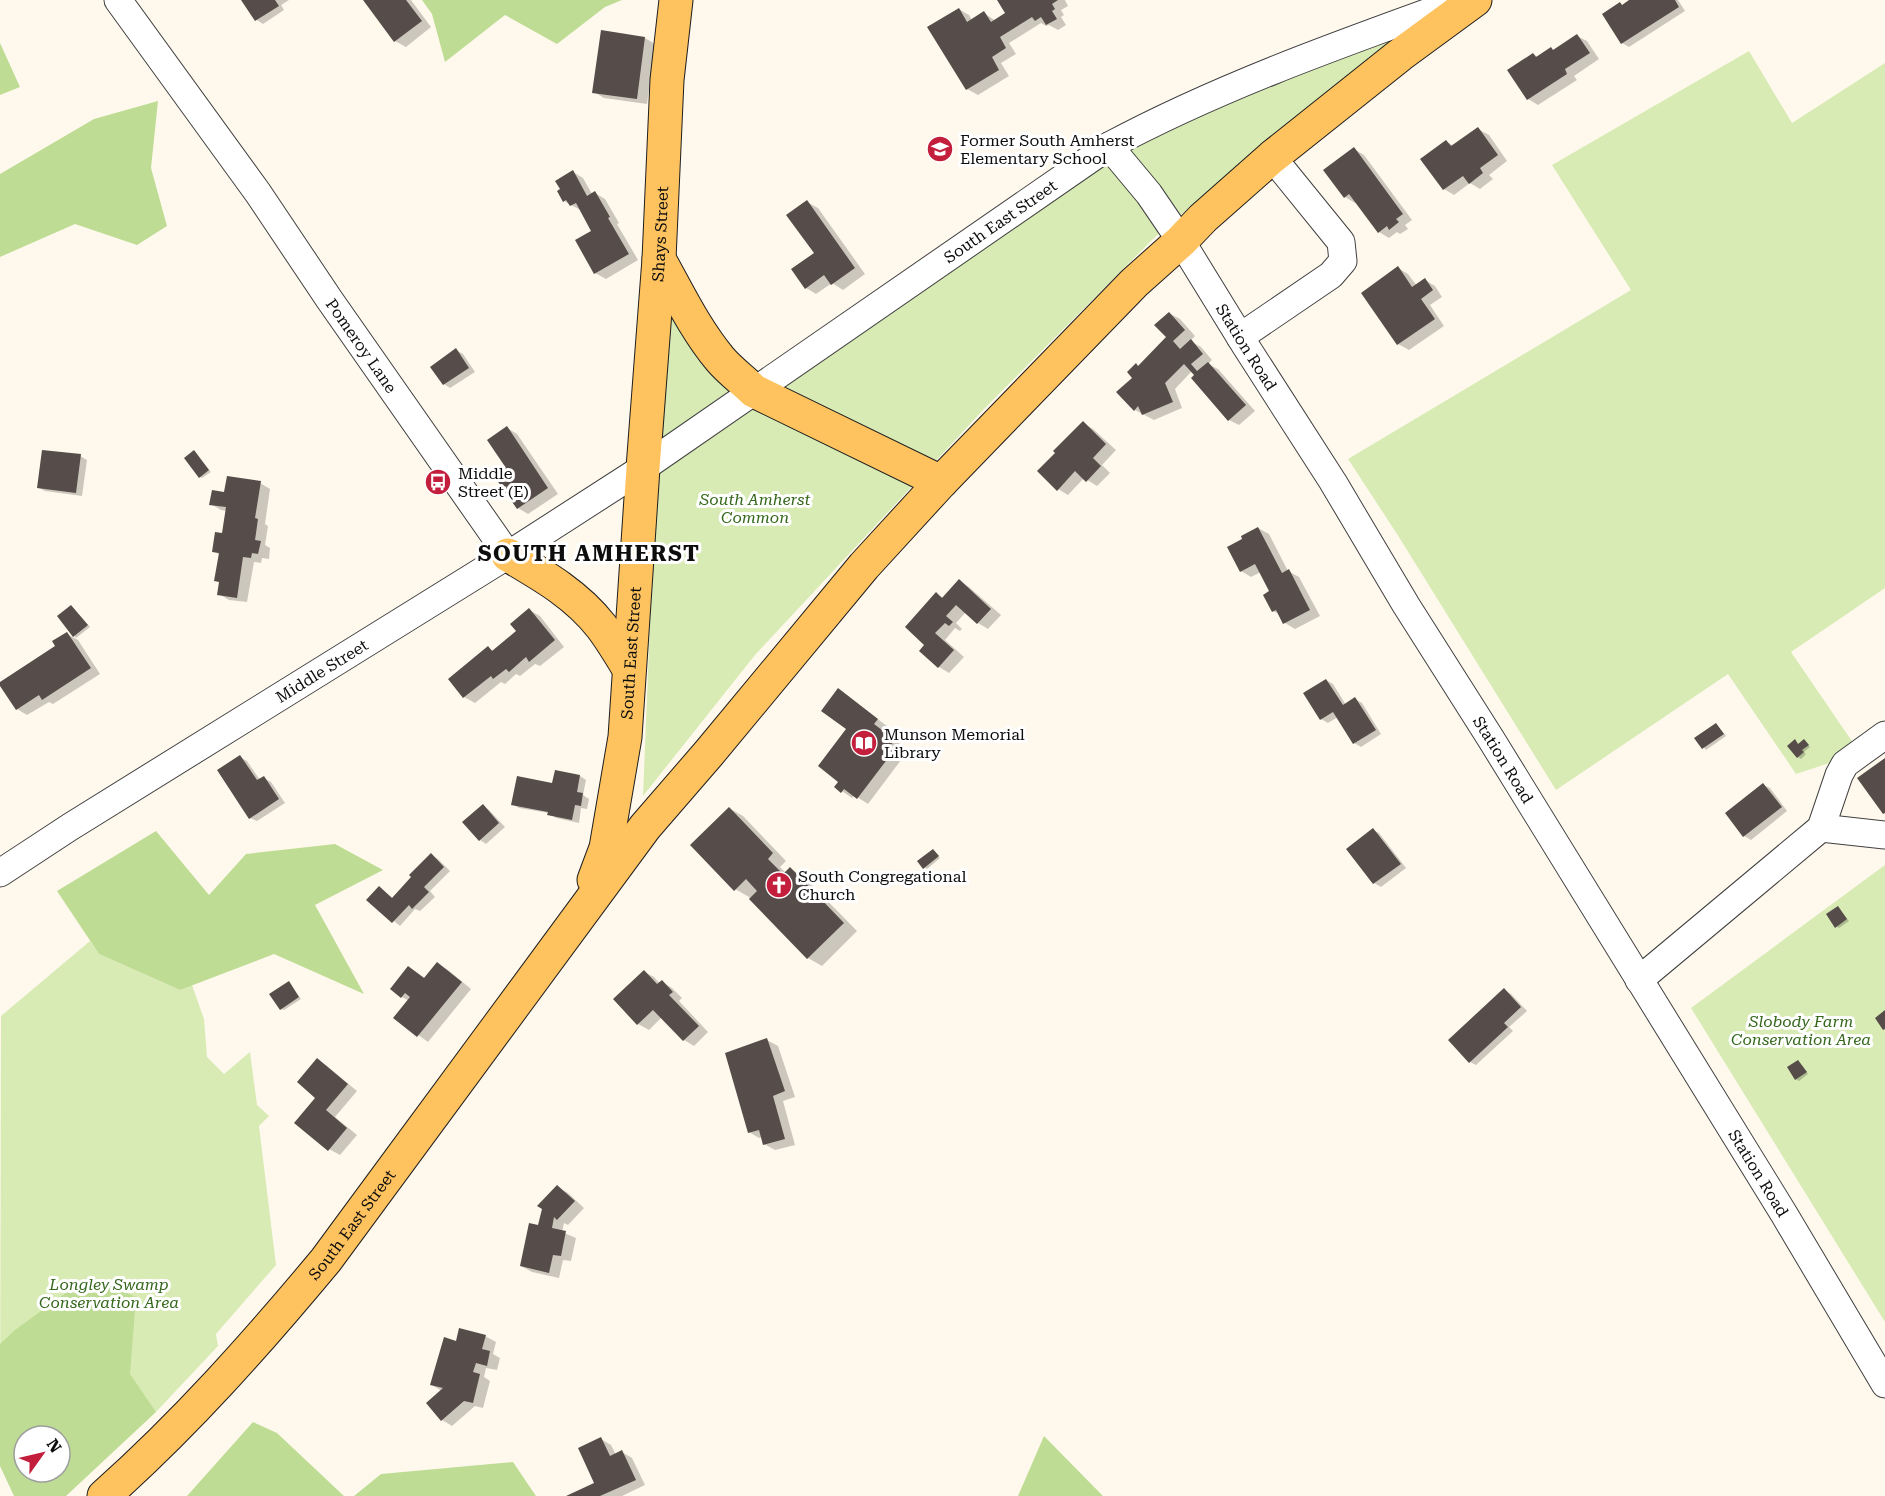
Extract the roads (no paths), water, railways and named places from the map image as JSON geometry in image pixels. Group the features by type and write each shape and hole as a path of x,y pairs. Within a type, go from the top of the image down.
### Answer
{"main road":[{"name":"Shays Street","path":"643,468 659,259 669,52 676,0"},
{"name":"South East Street","path":"104,1496 196,1407 274,1323 319,1269 637,837 864,566 941,482 1134,283 1203,218 1272,157 1400,55 1475,0"},
{"path":"659,259 681,302 708,344 727,366 754,391 941,482"},
{"name":"South East Street","path":"570,929 593,883 606,848 625,737 643,468"},
{"name":"Pomeroy Lane","path":"508,555 558,586 587,610 610,639 629,669"},
{"path":"616,790 659,811"}],"street":[{"name":"Pomeroy Lane","path":"118,0 258,193 329,299 508,555"},
{"name":"South East Street","path":"643,468 1109,146 1143,128 1282,67 1462,0"},
{"name":"Station Road","path":"1109,146 1149,194 1181,240 1784,1214 1885,1384"},
{"path":"1240,337 1330,275 1343,261 1341,242 1272,157"},
{"name":"Middle Street","path":"0,873 643,468"},
{"path":"1639,980 1821,828 1845,764 1885,735"},
{"path":"1821,828 1885,835"}],"place":[{"name":"Former South Amherst Elementary School","path":"940,149"},
{"name":"Middle Street (E)","path":"438,482"},
{"name":"Munson Memorial Library","path":"864,743"},
{"name":"South Congregational Church","path":"779,885"}],"district":[{"name":"SOUTH AMHERST","path":"589,553"}],"park label":[{"name":"South Amherst Common","path":"755,508"},
{"name":"Slobody Farm Conservation Area","path":"1801,1030"},
{"name":"Longley Swamp Conservation Area","path":"109,1293"}]}
